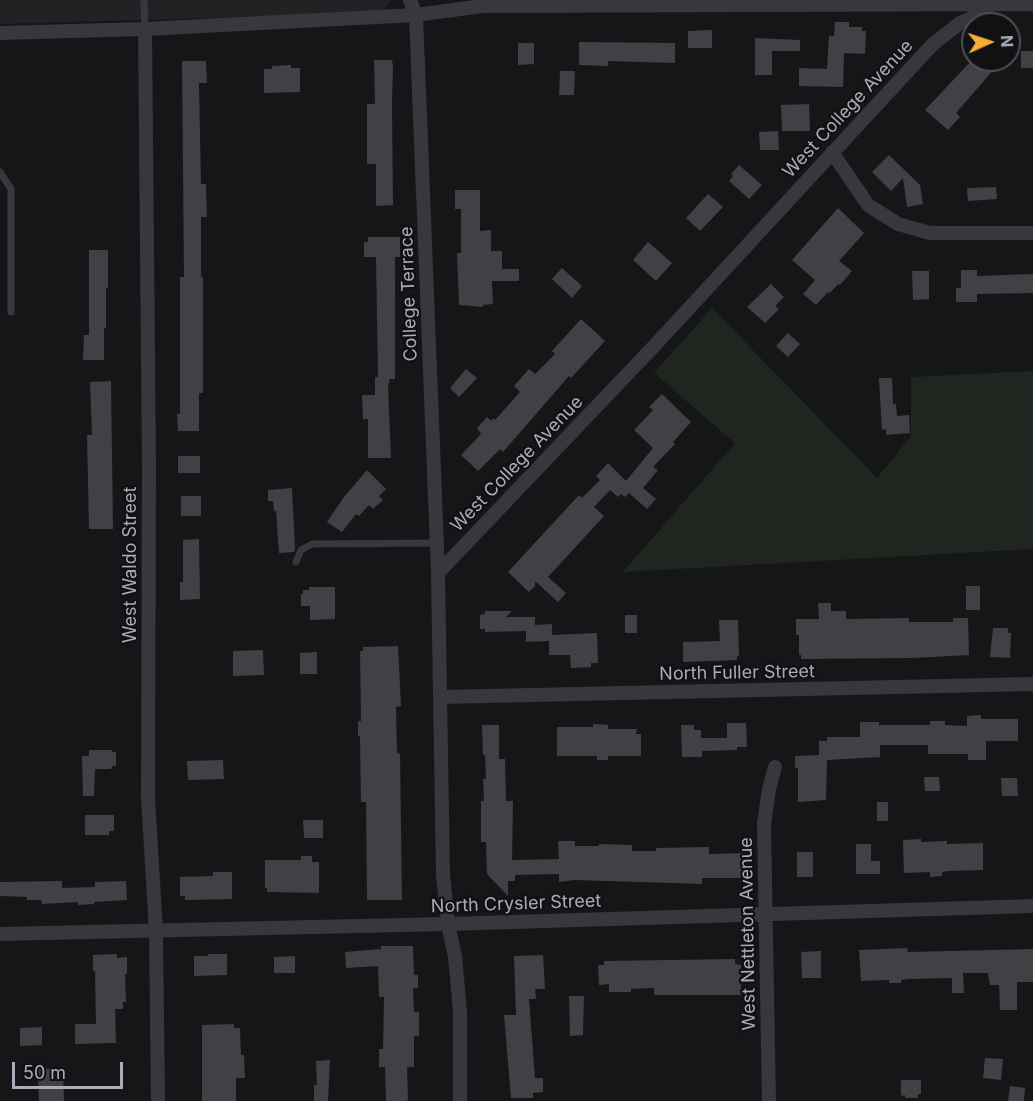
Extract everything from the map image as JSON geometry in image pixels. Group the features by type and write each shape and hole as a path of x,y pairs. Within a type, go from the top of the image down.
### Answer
{"street":[{"name":"College Terrace","path":"410,0 416,15 438,573"},
{"path":"0,33 145,29 416,15 482,6 962,2 1033,4"},
{"name":"West College Avenue","path":"438,573 656,344 933,44 960,23 983,13 991,4"},
{"name":"West Waldo Street","path":"145,29 149,466 148,798 156,931 158,1101"},
{"path":"832,152 868,206 898,224 930,234 1033,233"},
{"path":"438,573 443,875 448,924 456,956 460,1012 460,1101"},
{"name":"North Fuller Street","path":"441,697 1033,684"},
{"name":"West Nettleton Avenue","path":"769,1101 764,824 775,767"},
{"name":"North Crysler Street","path":"0,934 448,924 1033,906"}],"lane":[{"path":"144,0 145,29"},
{"path":"0,172 11,189 11,312"},
{"path":"296,562 301,550 312,544 436,543"}],"shaded area":[{"path":"0,0 392,0 383,11 376,13 0,24"},
{"path":"712,308 877,478 911,436 911,377 1033,371 1033,549 623,572 735,443 654,373"}],"building":[{"path":"835,22 849,22 849,27 862,27 862,31 866,31 865,54 844,53 843,87 799,86 799,68 827,69 829,36 834,36"},
{"path":"712,30 712,48 688,48 688,31"},
{"path":"755,38 800,40 800,51 772,51 772,75 755,75"},
{"path":"579,42 675,43 675,63 608,61 608,66 579,65"},
{"path":"518,43 534,43 534,64 518,65"},
{"path":"1021,51 1033,51 1033,68 1021,68"},
{"path":"374,60 392,60 393,67 393,205 376,206 376,164 367,164 367,104 375,104"},
{"path":"182,61 206,61 207,83 199,83 201,184 206,184 207,217 201,217 203,393 199,393 199,431 178,431 177,414 180,414 180,277 184,277"},
{"path":"291,65 291,68 300,68 300,92 264,93 264,69"},
{"path":"560,71 575,71 574,95 559,95"},
{"path":"961,72 992,72 956,113 960,117 948,130 925,110"},
{"path":"809,104 810,131 782,131 781,105"},
{"path":"778,131 779,150 760,150 759,132"},
{"path":"889,155 920,185 923,204 907,207 903,178 891,191 872,172"},
{"path":"739,165 762,185 749,199 729,181 733,176 731,174"},
{"path":"996,187 997,199 968,201 967,188"},
{"path":"455,190 480,190 480,231 491,230 491,251 502,251 502,269 519,269 519,281 492,281 493,304 483,305 483,307 459,305 457,253 461,253 461,209 455,209"},
{"path":"708,194 723,207 700,231 686,218"},
{"path":"838,208 864,233 839,261 852,271 840,285 838,284 830,293 828,292 816,305 803,294 815,280 792,260"},
{"path":"368,237 400,237 400,257 395,257 395,379 390,379 388,387 391,458 368,458 368,419 363,419 362,395 375,395 375,377 378,377 376,257 364,257 364,242 368,242"},
{"path":"648,242 672,263 656,281 633,260"},
{"path":"89,250 108,250 104,360 83,360 84,335 89,335"},
{"path":"562,268 582,286 572,298 552,279"},
{"path":"961,270 977,270 977,276 1033,274 1033,293 977,294 977,302 956,302 956,288 961,288"},
{"path":"912,271 929,271 929,299 913,300"},
{"path":"771,284 784,297 775,306 779,309 765,323 747,307"},
{"path":"581,319 605,341 571,378 569,376 503,452 500,449 478,471 461,455 481,434 477,428 487,417 491,421 493,418 495,420 520,392 514,386 529,369 535,374 555,354 552,351"},
{"path":"788,333 800,344 788,357 776,346"},
{"path":"466,369 477,378 459,397 450,388"},
{"path":"879,378 892,378 893,404 896,404 897,416 909,415 910,433 886,435 886,429 882,430"},
{"path":"111,381 113,529 89,529 87,435 92,435 90,382"},
{"path":"662,394 691,422 673,442 675,444 653,467 658,470 643,488 656,499 647,509 629,493 625,497 621,494 618,497 610,490 594,507 604,516 548,577 566,593 558,602 535,581 535,586 529,592 508,572 579,495 582,498 600,480 596,476 608,463 626,481 653,448 634,430 653,410 649,407"},
{"path":"178,456 200,456 200,473 178,473"},
{"path":"367,470 386,489 379,496 383,500 373,509 369,505 359,516 356,514 342,532 327,522"},
{"path":"292,488 295,549 294,552 279,553 276,511 274,511 273,501 268,501 268,490"},
{"path":"181,496 201,496 201,516 181,516"},
{"path":"199,539 200,599 180,600 180,582 183,582 183,540"},
{"path":"966,586 980,586 980,610 966,610"},
{"path":"309,587 335,587 335,619 310,620 310,606 301,606 301,594 303,590 309,590"},
{"path":"818,603 831,603 831,611 846,611 846,619 909,618 909,622 953,622 953,618 968,618 969,655 801,659 799,635 796,635 796,619 819,619"},
{"path":"485,611 512,611 506,617 535,617 535,625 552,624 552,635 597,633 598,663 591,663 591,667 571,668 570,655 549,655 549,641 526,642 526,631 485,632 485,629 480,629 480,615 485,614"},
{"path":"625,615 637,615 637,633 625,633"},
{"path":"719,620 738,620 739,656 737,660 683,662 683,642 720,641"},
{"path":"993,628 1008,628 1008,633 1011,633 1010,658 990,657"},
{"path":"398,646 401,706 396,707 397,754 400,753 402,900 367,900 366,802 361,802 360,736 358,736 358,721 361,721 360,651 363,651 363,647"},
{"path":"263,650 264,675 233,676 233,651"},
{"path":"317,652 317,674 300,674 300,653"},
{"path":"981,715 981,719 1018,719 1018,741 986,741 986,760 968,760 968,754 928,754 928,745 880,745 880,757 827,760 826,800 798,802 798,768 795,768 795,756 819,755 819,741 827,741 827,737 860,737 860,722 879,722 879,725 930,725 930,721 945,721 945,725 967,726 967,716"},
{"path":"727,723 746,723 747,747 737,747 737,750 702,751 702,757 682,757 681,725 694,725 694,730 701,730 701,738 727,738"},
{"path":"593,724 608,725 608,729 637,729 636,734 641,734 641,756 608,756 608,760 597,760 597,756 557,756 557,727 593,727"},
{"path":"482,725 499,725 499,759 505,759 506,801 513,801 512,860 559,859 558,841 575,841 575,846 632,845 632,851 709,847 709,854 743,853 743,858 748,858 748,871 743,871 743,878 702,878 702,884 575,880 559,882 559,874 515,875 515,881 508,881 508,896 487,874 486,842 481,842 481,801 484,801 483,779 486,779"},
{"path":"89,750 116,752 116,766 112,766 111,769 95,769 94,796 83,796 82,756 89,756"},
{"path":"223,760 224,779 188,780 187,761"},
{"path":"924,777 939,777 940,791 925,791"},
{"path":"1001,778 1017,778 1018,796 1002,796"},
{"path":"877,802 888,802 888,821 877,821"},
{"path":"85,815 114,815 114,831 109,831 109,835 85,835"},
{"path":"303,820 323,820 323,838 304,838"},
{"path":"921,839 921,842 947,841 947,844 983,843 983,870 948,871 942,872 942,876 930,877 930,872 904,873 903,840"},
{"path":"856,844 871,844 871,861 880,861 880,874 856,874"},
{"path":"797,852 813,852 813,877 797,877"},
{"path":"301,856 312,856 312,862 319,862 319,893 267,892 265,860 301,860"},
{"path":"213,872 232,872 232,899 185,900 185,896 180,896 180,877 213,876"},
{"path":"62,881 62,888 95,887 95,882 126,881 127,900 78,905 78,902 42,904 41,900 27,900 27,897 0,896 0,882"},
{"path":"381,946 413,946 414,975 418,975 418,988 413,988 414,1012 419,1012 419,1036 414,1036 414,1067 407,1067 408,1100 406,1101 386,1101 385,1067 379,1067 379,1049 383,1049 384,997 379,997 378,966 346,968 345,952 381,949"},
{"path":"907,948 908,952 1033,949 1033,982 1017,982 1017,1010 1000,1010 999,985 990,985 988,973 963,973 964,993 952,993 952,978 909,979 901,980 901,983 889,983 889,980 861,981 859,950"},
{"path":"821,951 821,978 802,978 801,952"},
{"path":"117,954 117,958 127,957 127,974 125,974 126,1002 123,1002 123,1009 115,1009 116,1043 75,1044 75,1024 96,1024 93,955"},
{"path":"208,954 227,954 227,975 194,976 194,956 208,956"},
{"path":"543,955 545,989 535,989 536,999 529,999 535,1078 543,1078 543,1092 533,1093 533,1098 511,1098 504,1015 516,1015 514,956"},
{"path":"295,956 295,973 274,973 274,957"},
{"path":"735,959 735,964 741,965 741,995 654,995 654,988 631,989 631,992 609,992 609,984 599,985 598,965 604,965 604,961"},
{"path":"569,996 584,996 583,1035 570,1036"},
{"path":"234,1024 234,1028 240,1028 245,1078 236,1078 236,1101 202,1101 202,1025"},
{"path":"42,1027 42,1045 20,1046 20,1028"},
{"path":"985,1058 1003,1059 1001,1080 983,1078"},
{"path":"330,1060 328,1101 314,1101 314,1085 317,1085 316,1061"},
{"path":"63,1068 64,1101 39,1101 38,1069"},
{"path":"901,1080 921,1080 921,1094 918,1094 918,1098 901,1096"},
{"path":"1010,1086 1025,1088 1024,1101 1008,1101"}]}
